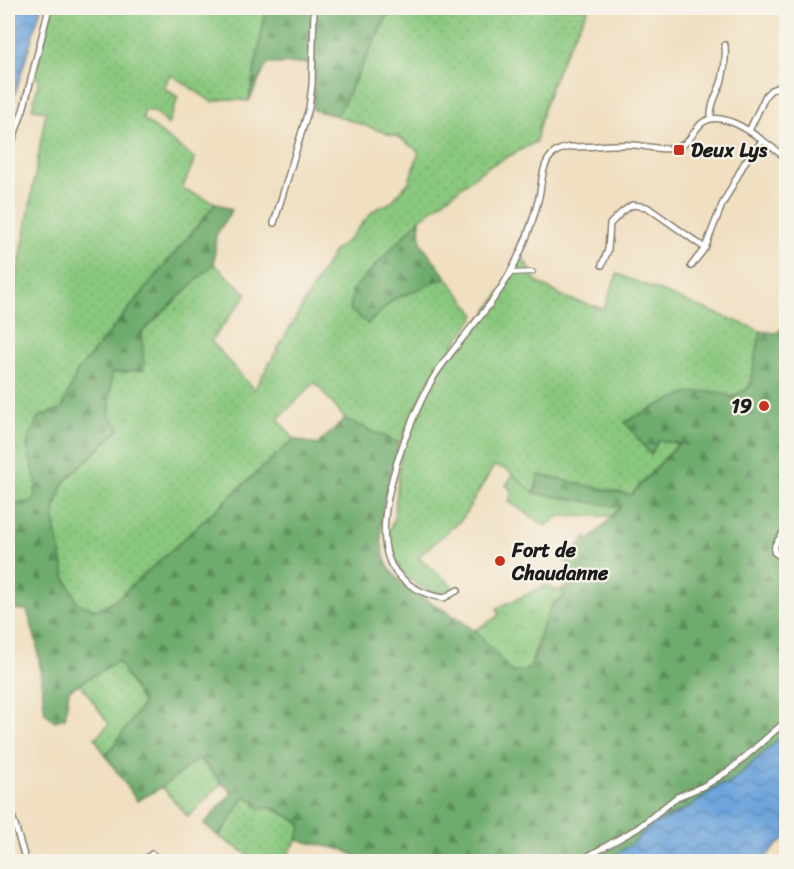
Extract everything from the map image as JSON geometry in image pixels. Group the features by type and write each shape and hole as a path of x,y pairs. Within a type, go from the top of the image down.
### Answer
{"street":[{"path":"8,154 24,107 49,8"},
{"path":"274,223 309,108 312,85 314,8"},
{"path":"711,118 711,109 726,63 725,45"},
{"path":"749,131 768,92 786,84"},
{"path":"458,590 444,598 421,592 409,584 392,565 388,555 386,533 390,490 402,443 435,375 481,316 510,273 538,202 545,166 550,157 570,147 622,145 676,148 686,143 703,122 711,118 729,121 749,131 786,158"},
{"path":"691,266 705,248 722,205 745,162 762,141"},
{"path":"602,265 608,250 610,224 632,205 648,207 705,248"},
{"path":"510,273 533,272"},
{"path":"786,529 775,545 774,552 781,557 786,554"},
{"path":"578,861 638,828 677,797 704,786 730,770 786,721"},
{"path":"8,802 26,861"},
{"path":"140,861 152,854 162,861"}],"green space":[{"path":"52,8 266,8 249,101 226,99 212,102 170,74 164,88 178,97 168,125 155,112 145,110 143,119 195,159 182,189 216,203 77,372 62,409 27,444 37,485 33,501 8,506 8,319 46,111 32,109 39,81 35,76"},
{"path":"266,8 396,8 390,9 337,116 313,110 315,63 267,64 249,101"},
{"path":"589,8 572,39 550,90 536,142 486,168 420,219 353,289 367,324 393,300 446,277 476,315 431,376 399,443 345,419 315,382 278,419 294,439 117,599 96,610 78,604 65,577 53,514 65,481 120,429 109,415 112,373 142,332 214,264 247,294 211,341 254,390 334,251 347,241 374,210 391,202 409,182 419,152 400,138 337,116 391,9"},
{"path":"216,203 232,210 216,235 214,264 142,332 144,370 112,373 109,415 120,428 65,481 53,514 65,577 78,603 96,610 117,599 294,439 317,445 345,419 399,443 385,497 381,525 383,552 391,571 411,590 478,634 512,672 527,670 533,661 549,612 564,597 562,589 572,585 571,567 565,561 586,537 590,540 620,508 534,493 539,475 631,495 679,443 658,441 651,455 625,422 663,403 690,393 718,393 731,397 749,388 761,331 776,333 786,326 786,733 727,786 721,784 690,807 649,827 632,844 607,861 365,861 344,850 297,840 302,824 274,808 260,809 246,795 219,837 204,824 232,793 199,758 162,787 137,801 106,756 143,704 118,661 69,690 65,718 55,721 45,713 37,644 27,610 8,609 8,506 33,501 37,485 27,444 38,417 62,408 77,372"},
{"path":"420,219 421,243 446,277 393,300 368,324 350,310 353,289"},
{"path":"522,256 537,282 566,298 604,309 617,274 761,331 749,388 731,397 625,422 651,455 658,441 679,443 631,495 539,476 534,493 506,469 494,466 462,519 419,556 455,588 442,593 433,592 421,587 403,574 391,550 389,532 394,518 402,443 435,375 481,320 511,277"},
{"path":"513,475 534,493 620,507 612,516 559,516 546,526 509,502 512,491 506,485"},
{"path":"548,585 554,591 562,589 564,597 553,603 541,629 530,667 524,671 512,672 475,630 499,616 497,608"},
{"path":"118,660 143,704 106,756 95,738 109,724 79,682"},
{"path":"199,758 222,783 188,817 162,787"},
{"path":"246,795 303,824 297,840 283,861 259,861 219,837"}],"water":[{"path":"8,8 41,8 8,117"},
{"path":"786,733 786,838 761,861 607,861 632,844 649,827 690,807 721,784 727,786"}],"place":[{"name":"Deux Lys","path":"679,150"},
{"name":"19","path":"764,406"},
{"name":"Fort de Chaudanne","path":"500,561"}]}
